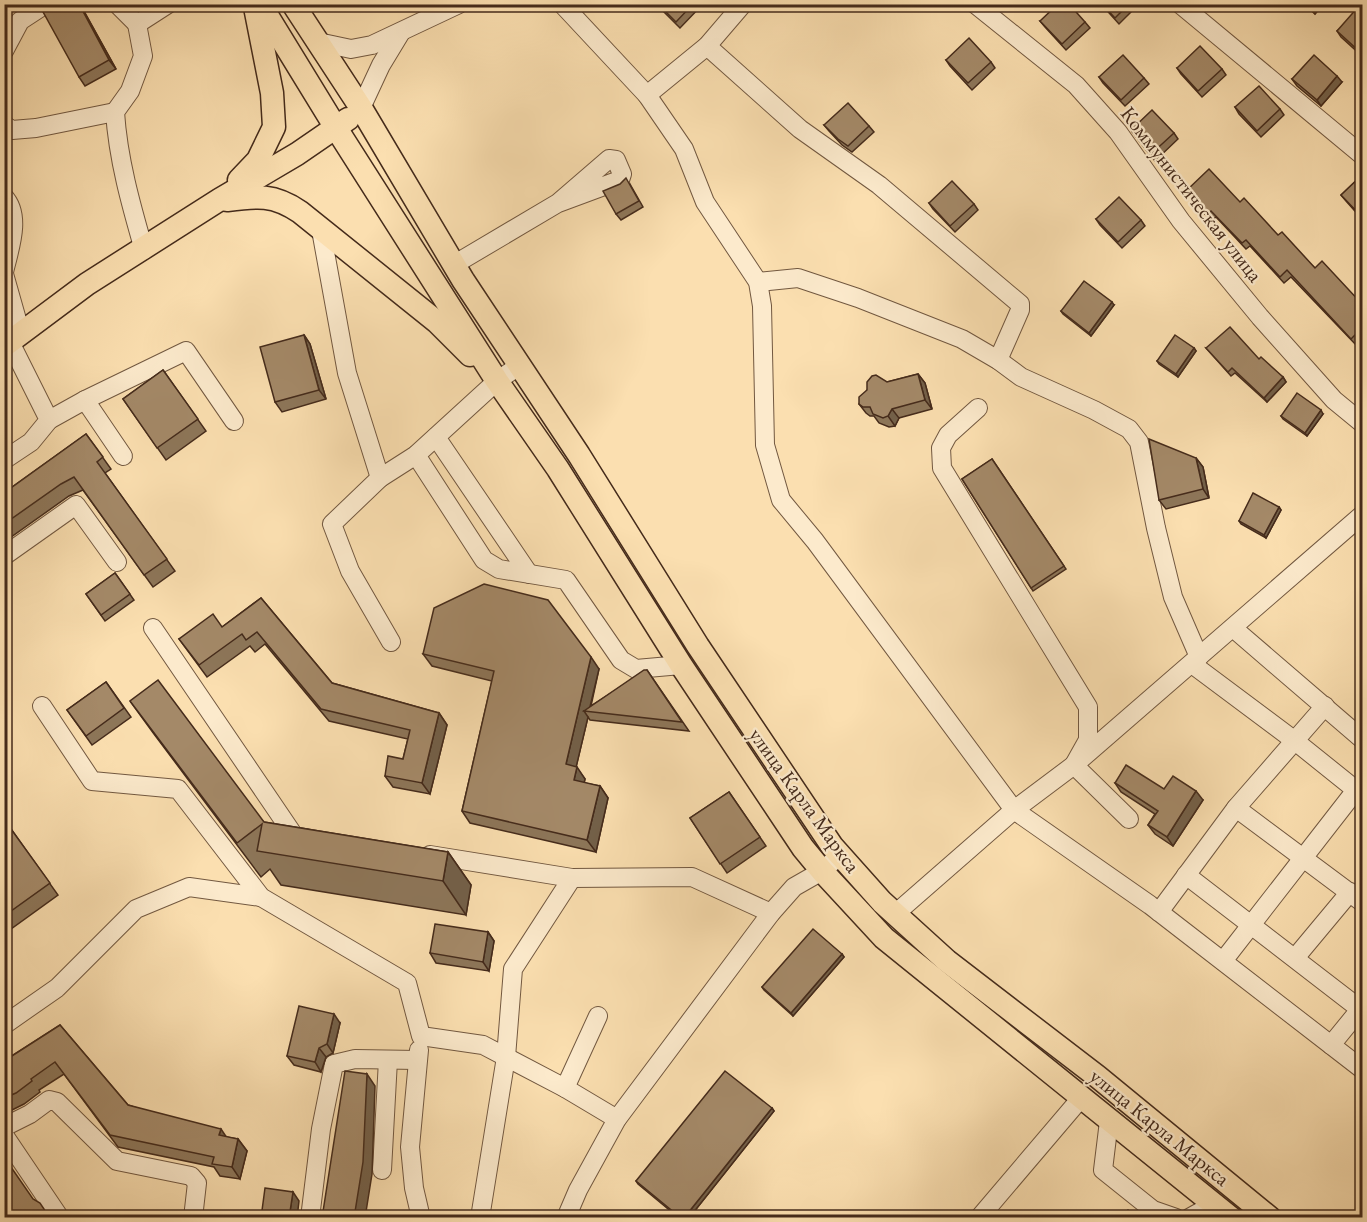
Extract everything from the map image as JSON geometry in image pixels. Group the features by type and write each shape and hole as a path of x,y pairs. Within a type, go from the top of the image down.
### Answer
{"main road":[{"path":"219,200 258,160 274,127 272,93 255,4"},
{"path":"260,4 497,381"},
{"path":"12,341 87,285 336,128 362,108 293,4"},
{"name":"улица Карла Маркса","path":"362,108 463,280 579,455 698,646 832,846 882,902 947,961 1098,1077 1270,1218"},
{"path":"219,200 256,196 285,202 437,322 497,381"},
{"name":"улица Карла Маркса","path":"497,381 558,469 681,665 803,848 822,871 884,938 1222,1211"}],"street":[{"path":"4,51 20,21 45,4"},
{"path":"117,4 137,24 143,56 130,91 115,112 117,136 132,208 144,250"},
{"path":"137,24 168,4"},
{"path":"318,42 351,49 372,45 459,4"},
{"path":"562,4 647,95 684,149 705,202 758,282 762,306 765,445 781,500 815,541 1014,810 1159,912 1362,1069"},
{"path":"647,95 707,46 742,4"},
{"name":"Коммунистическая улица","path":"975,4 1076,85 1118,132 1181,221 1260,317 1334,400 1362,423"},
{"path":"1180,4 1362,155"},
{"path":"362,108 381,65 400,32"},
{"path":"707,46 800,129 879,185 1020,304 1020,310 998,360"},
{"path":"4,124 12,130 36,128 115,112"},
{"path":"4,197 8,201 14,218 4,273 12,341 49,420"},
{"path":"455,264 558,203"},
{"path":"321,230 347,373 380,478"},
{"path":"758,282 798,278 858,298 962,339 998,360 1021,377 1094,410 1129,429 1139,442 1156,528 1173,597 1196,661 1356,790 1223,961"},
{"path":"4,460 32,442 49,420 186,351 234,421"},
{"path":"392,642 350,571 332,524 380,478 416,455 497,381 520,365"},
{"path":"85,400 123,456"},
{"path":"978,408 948,435 942,448 942,468 1088,707 1088,740 1074,765"},
{"path":"436,436 529,574"},
{"path":"416,455 484,560 499,569 566,580 621,660 636,669 681,665"},
{"path":"4,556 76,505 117,562"},
{"path":"895,914 1014,810 1074,765 1196,661 1362,515"},
{"path":"153,628 295,837 327,841"},
{"path":"1233,628 1362,739"},
{"path":"42,706 92,781 178,789 261,897 407,983 421,1036 410,1147 414,1188 421,1218"},
{"path":"1159,912 1236,808 1325,706"},
{"path":"1074,765 1129,819"},
{"path":"1236,808 1356,897 1295,958"},
{"path":"408,852 572,878 692,877 771,913"},
{"path":"566,1218 578,1190 617,1119 771,913 794,887 822,871 840,855"},
{"path":"1186,875 1361,1008 1331,1044"},
{"path":"480,1218 506,1057 513,969 572,878"},
{"path":"4,1025 57,988 136,909 189,887 261,897"},
{"path":"565,1088 598,1017"},
{"path":"421,1036 483,1045 565,1088 617,1119"},
{"path":"310,1218 321,1129 334,1064 355,1059 417,1060"},
{"path":"382,1170 388,1060"},
{"path":"980,1218 1081,1098"},
{"path":"4,1127 30,1114 49,1100 57,1102 117,1161 191,1176 197,1183 193,1218"},
{"path":"1109,1121 1103,1170 1153,1210 1176,1218"},
{"path":"4,1135 60,1218"},
{"path":"1189,1218 1222,1211"}],"building":[{"path":"53,4 79,4 109,60 79,77 42,10"},
{"path":"658,4 693,4 676,22"},
{"path":"1058,4 1069,4 1085,22 1062,44 1040,21"},
{"path":"1102,4 1129,4 1115,18"},
{"path":"1358,7 1362,11 1362,49 1360,52 1337,31"},
{"path":"969,38 991,62 968,83 946,60"},
{"path":"1200,46 1222,69 1198,91 1177,68"},
{"path":"1123,55 1144,78 1121,100 1099,77"},
{"path":"1314,55 1337,76 1317,100 1292,79"},
{"path":"1259,86 1280,109 1257,131 1235,107"},
{"path":"848,103 869,126 848,146 824,125"},
{"path":"1152,110 1174,133 1150,155 1131,130"},
{"path":"1209,169 1240,202 1244,198 1278,235 1282,232 1315,268 1322,261 1362,304 1362,328 1351,339 1287,270 1280,277 1246,240 1242,243 1211,211 1207,215 1186,191"},
{"path":"1362,175 1362,217 1341,195"},
{"path":"626,178 639,201 616,214 603,191 620,184"},
{"path":"952,181 974,204 950,226 929,203"},
{"path":"1119,197 1141,220 1118,242 1096,219"},
{"path":"1084,281 1112,302 1089,333 1061,311"},
{"path":"1230,327 1259,359 1261,357 1283,377 1264,398 1232,368 1228,372 1206,348"},
{"path":"304,335 319,390 275,402 260,347"},
{"path":"1175,335 1194,348 1176,374 1157,361"},
{"path":"163,370 198,419 157,448 123,399"},
{"path":"918,374 925,400 892,409 888,416 883,418 873,414 870,407 863,407 859,404 859,397 867,390 867,382 872,376 876,375 887,382"},
{"path":"1297,393 1321,410 1305,433 1281,416"},
{"path":"86,434 103,457 97,462 167,559 144,575 74,477 4,524 4,493"},
{"path":"1149,439 1196,458 1203,489 1159,500"},
{"path":"992,459 1064,566 1031,588 962,479"},
{"path":"1253,493 1279,507 1264,535 1239,521"},
{"path":"115,573 130,594 101,615 86,594"},
{"path":"484,584 548,600 591,657 566,764 577,767 574,780 600,786 587,840 462,811 494,671 423,654 434,608"},
{"path":"261,598 332,683 439,713 422,783 385,776 388,756 403,759 410,730 321,709 257,632 246,640 242,634 199,665 179,639 213,614 222,627"},
{"path":"647,670 682,722 584,711"},
{"path":"158,680 264,822 448,852 443,881 257,851 262,824 237,843 130,701"},
{"path":"106,682 124,708 86,736 67,710"},
{"path":"1126,765 1164,789 1173,776 1196,791 1167,837 1148,825 1158,811 1115,783"},
{"path":"729,792 760,837 720,864 690,818"},
{"path":"11,829 50,883 4,916 4,833"},
{"path":"435,924 488,932 483,962 430,953"},
{"path":"813,929 842,954 791,1013 762,987"},
{"path":"299,1006 334,1014 327,1044 319,1048 315,1062 287,1056"},
{"path":"60,1025 128,1105 221,1129 219,1135 238,1139 232,1167 212,1164 214,1157 110,1135 55,1062 16,1093 4,1098 4,1061"},
{"path":"345,1071 367,1074 363,1162 354,1218 322,1218"},
{"path":"725,1071 772,1108 684,1218 681,1218 636,1181"},
{"path":"4,1157 33,1199 40,1203 50,1218 4,1218"},
{"path":"265,1188 293,1192 289,1218 261,1218"},
{"path":"1128,1210 1138,1218 1123,1218"}]}
